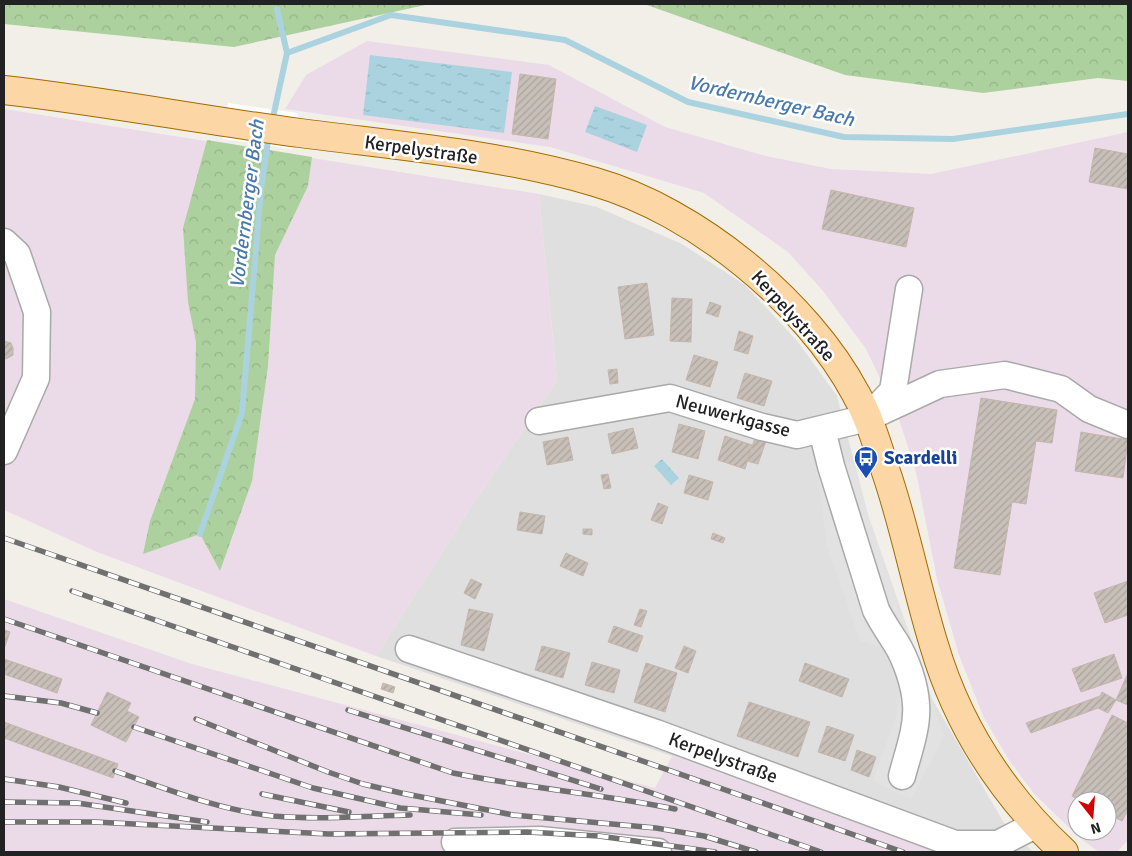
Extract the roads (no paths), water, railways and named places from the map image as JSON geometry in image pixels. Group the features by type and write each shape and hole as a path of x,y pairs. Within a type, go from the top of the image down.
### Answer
{"main road":[{"name":"Kerpelystraße","path":"4,90 91,100 226,123 526,165 599,183 671,213 752,268 823,344 856,393 886,471 934,648 961,716 994,774 1035,825 1064,852"}],"street":[{"path":"4,242 17,254 37,312 36,378 4,451"},
{"path":"867,418 893,391 909,289"},
{"name":"Neuwerkgasse","path":"539,421 670,398 779,431 797,434 822,430 867,418 940,384 1005,375 1061,389 1089,409 1128,425"},
{"path":"822,430 830,466 876,610 886,631 896,642 909,673 916,704 913,731 902,776"},
{"name":"Kerpelystraße","path":"409,649 656,733 955,844 998,844 1035,825"},
{"path":"455,842 540,840 658,852"}],"water":[{"path":"370,55 512,72 504,133 363,115"},
{"path":"595,106 647,125 637,152 585,132"},
{"path":"662,459 679,478 671,485 654,466"}],"waterway":[{"path":"277,9 287,53"},
{"name":"Vordernberger Bach","path":"272,122 287,53 391,15 565,40 688,102 844,137 953,139 1128,114"},
{"name":"Vordernberger Bach","path":"200,534 242,413 261,189 269,134"}],"railway":[{"path":"4,538 903,852"},
{"path":"72,591 821,852"},
{"path":"4,619 453,773 675,809"},
{"path":"4,696 61,703 97,713"},
{"path":"348,710 601,789"},
{"path":"196,719 328,772 363,784 513,815 656,828 704,836 756,852"},
{"path":"134,727 313,788 400,808 481,815"},
{"path":"115,771 213,804 273,816 307,818 410,815"},
{"path":"4,779 59,787 126,803"},
{"path":"262,794 349,812"},
{"path":"4,802 77,803 207,822"},
{"path":"4,822 95,822 329,834 527,832 599,836 715,852"}],"place":[{"name":"Scardelli","path":"866,479"}]}
